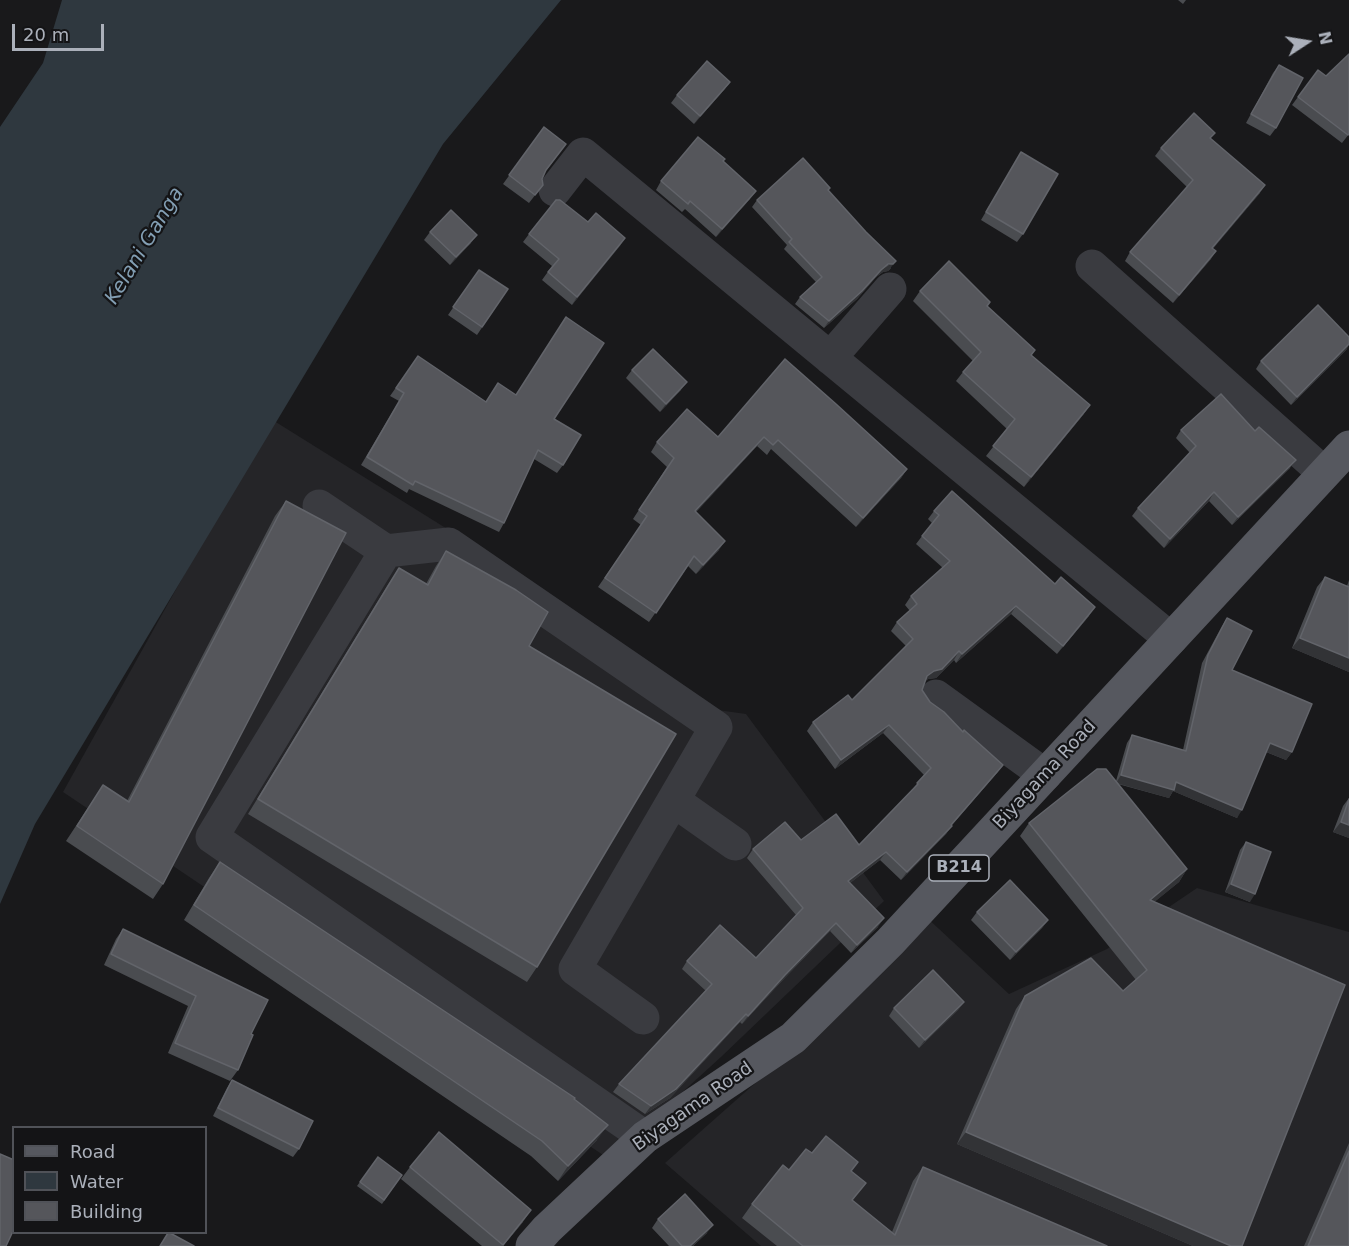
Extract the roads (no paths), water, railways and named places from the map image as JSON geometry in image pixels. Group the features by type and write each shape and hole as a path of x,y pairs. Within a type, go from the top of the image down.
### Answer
{"main road":[{"name":"Biyagama Road","path":"532,1246 547,1229 645,1137 793,1038 890,942 1349,447"}],"street":[{"path":"555,190 583,154 1171,639"},
{"path":"1092,266 1324,473"},
{"path":"830,358 890,289"},
{"path":"320,506 386,551 449,544 716,727 575,969 643,1018"},
{"path":"386,551 212,837 645,1137"},
{"path":"936,696 1045,775"},
{"path":"674,801 735,844"}],"water":[{"name":"Kelani Ganga","path":"62,0 561,0 443,144 35,824 0,904 0,127 43,63"}]}
